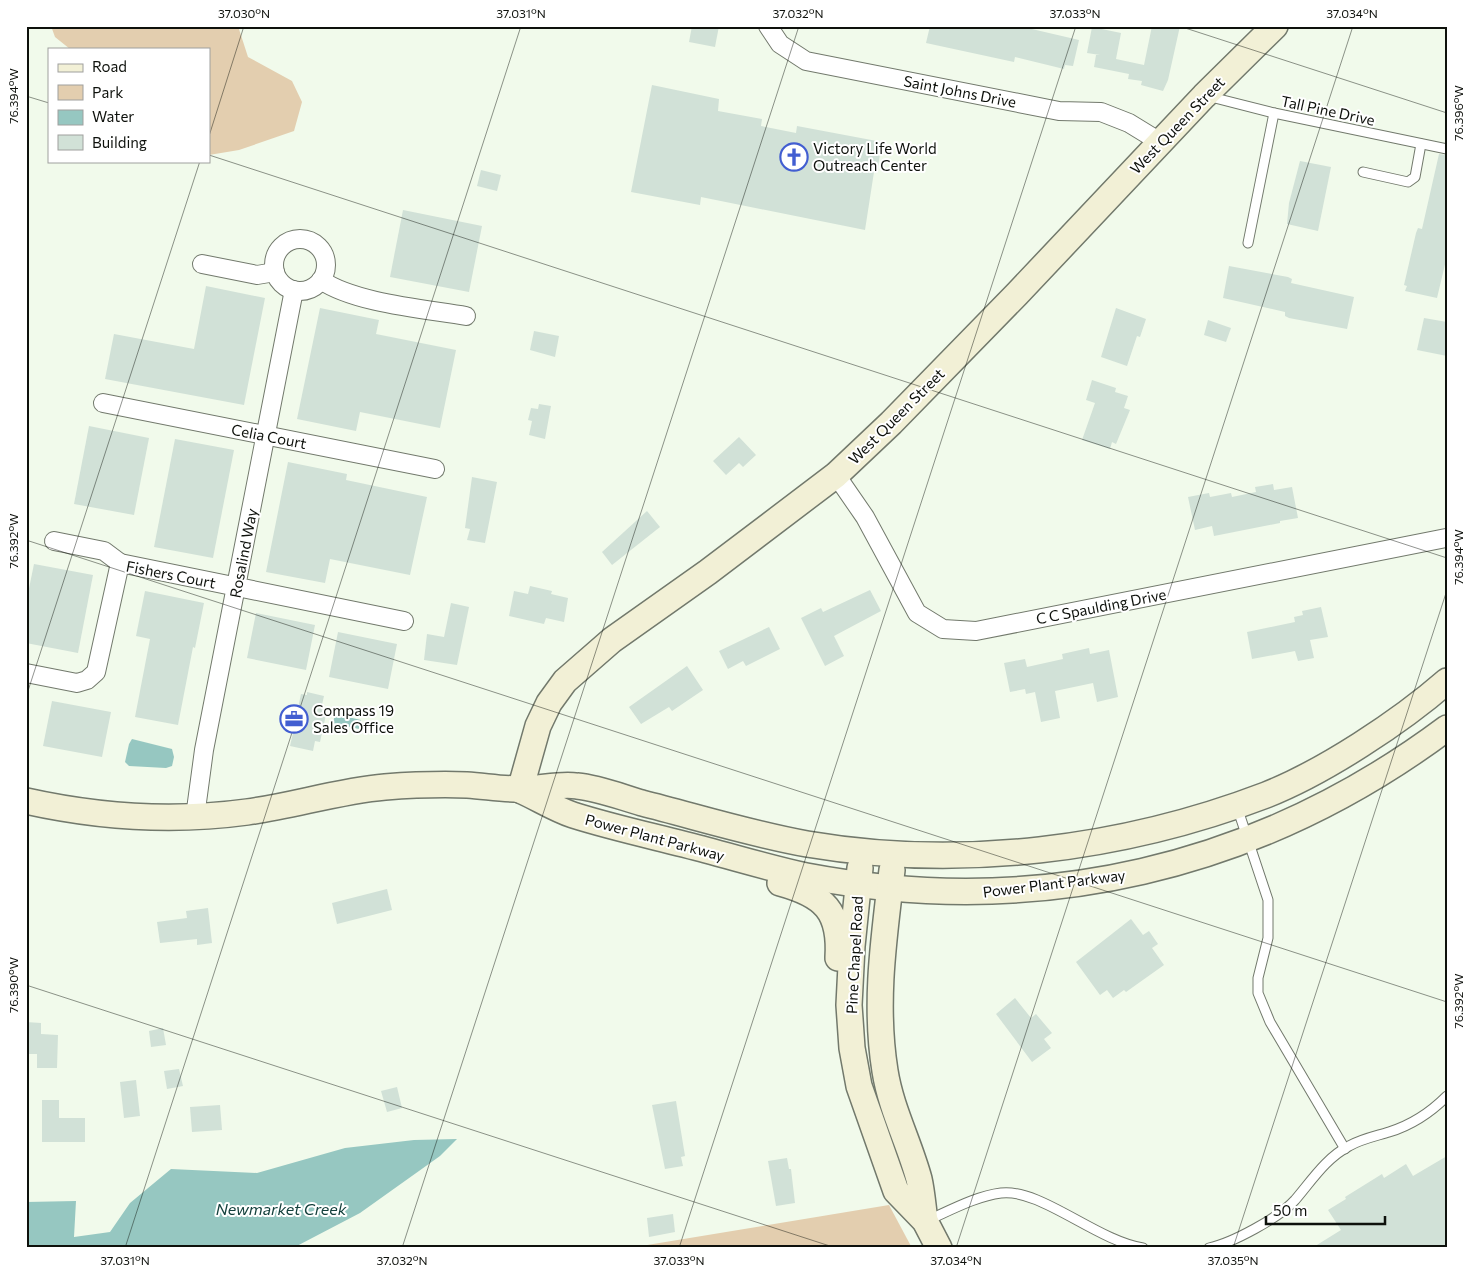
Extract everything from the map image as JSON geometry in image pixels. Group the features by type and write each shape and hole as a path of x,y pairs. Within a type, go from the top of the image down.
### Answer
{"main road":[{"name":"West Queen Street","path":"520,790 538,726 549,702 565,681 612,640 836,475 891,423 1017,294 1204,96 1275,26"},
{"name":"Power Plant Parkway","path":"26,801 71,811 154,817 195,817 278,808 350,792 383,787 467,785 520,790 576,786 771,837 862,851 988,854 1034,851 1130,836 1268,794 1360,744 1432,694 1447,681"},
{"name":"Power Plant Parkway","path":"520,790 571,814 806,876 890,887 979,892 1099,880 1171,864 1290,823 1378,776 1447,728"},
{"path":"674,842 706,863 796,888 811,894 822,903 838,928 837,1006 852,1048"},
{"name":"Pine Chapel Road","path":"862,851 849,1005 852,1048 859,1086 896,1191 925,1221 939,1248"},
{"name":"Pine Chapel Road","path":"894,853 881,966 880,1034 885,1072 891,1098 919,1180 925,1221"}],"street":[{"name":"Saint Johns Drive","path":"768,26 780,44 806,61 1059,111 1101,112 1129,123 1160,142"},
{"path":"301,239 316,244 322,250 326,265 321,280 310,289 294,290 282,284 275,272 276,256 280,249 293,240 301,239"},
{"path":"202,264 257,275 275,272"},
{"path":"321,280 333,288 354,296 466,316"},
{"name":"Rosalind Way","path":"195,817 204,750 294,290"},
{"name":"Celia Court","path":"103,403 435,469"},
{"name":"C C Spaulding Drive","path":"836,475 865,517 916,613 943,629 976,631 1446,538"},
{"path":"54,540 104,551 120,563"},
{"name":"Fishers Court","path":"26,673 77,683 88,680 96,672 120,563 404,621"}],"lane":[{"name":"Tall Pine Drive","path":"1204,96 1274,113 1447,149"},
{"path":"1248,243 1274,113"},
{"path":"1363,172 1408,182 1415,177 1421,144"},
{"path":"1236,804 1268,900 1268,938 1258,978 1258,993 1270,1022 1345,1149"},
{"path":"1208,1248 1232,1238 1282,1211 1295,1201 1326,1162 1345,1149 1368,1138 1410,1124 1430,1112 1447,1096"},
{"path":"925,1221 980,1198 1002,1193 1020,1194 1041,1202 1097,1233 1132,1246 1143,1248"}],"green space":[{"path":"51,26 238,26 248,57 292,81 302,102 294,131 239,150 210,155 210,48 69,48 55,37"},
{"path":"889,1205 912,1248 629,1248"}],"water":[{"path":"335,714 361,720 359,729 333,723"},
{"path":"132,739 172,749 174,757 172,766 166,768 129,766 125,762"},
{"name":"Newmarket Creek","path":"457,1139 440,1156 360,1213 293,1248 26,1248 26,1202 76,1201 74,1237 110,1232 130,1203 171,1169 257,1173 345,1148 414,1140"}],"building":[{"path":"692,26 719,26 715,47 689,42"},
{"path":"930,26 1019,26 1079,40 1073,66 1065,65 1064,69 1015,57 1014,62 926,43"},
{"path":"1152,26 1180,26 1168,80 1163,91 1141,85 1142,81 1128,79 1129,74 1094,67 1096,55 1100,55 1087,53 1092,27 1121,33 1116,59 1144,65"},
{"name":"Victory Life World Outreach Center","path":"652,85 719,99 718,111 762,119 761,126 796,133 797,126 882,142 877,173 874,172 865,230 701,197 700,205 631,192"},
{"path":"1439,154 1447,155 1447,256 1437,298 1405,291 1407,286 1404,285 1416,233 1418,228 1422,229"},
{"path":"1300,161 1331,167 1318,231 1287,224 1289,203"},
{"path":"481,170 501,175 497,191 477,186"},
{"path":"403,210 482,226 469,292 390,277"},
{"path":"1229,266 1288,277 1292,279 1291,283 1354,297 1347,329 1289,318 1285,316 1285,312 1223,298"},
{"path":"206,286 265,298 244,405 105,379 114,334 194,349"},
{"path":"320,308 379,320 376,334 456,350 440,428 360,412 356,431 297,419"},
{"path":"1116,308 1146,319 1140,337 1137,336 1127,366 1101,357"},
{"path":"1424,318 1447,322 1447,356 1417,350"},
{"path":"1208,320 1231,328 1226,342 1204,335"},
{"path":"534,331 559,336 555,357 530,350"},
{"path":"1092,380 1116,388 1115,392 1128,396 1124,408 1130,410 1116,444 1112,442 1110,449 1082,440 1095,403 1086,400"},
{"path":"539,404 551,406 545,439 529,435 532,421 528,420 531,408 538,409"},
{"path":"89,426 149,438 134,515 74,504"},
{"path":"739,437 756,455 743,467 739,463 726,475 713,461"},
{"path":"175,439 234,450 213,558 154,547"},
{"path":"288,462 347,474 346,480 427,497 410,575 330,559 325,583 266,572"},
{"path":"472,477 497,482 485,543 467,540 470,529 465,528"},
{"path":"1273,484 1274,490 1292,487 1298,518 1214,536 1212,526 1195,530 1188,497 1209,493 1210,497 1231,493 1232,497 1256,492 1255,487"},
{"path":"647,511 660,527 612,565 602,552"},
{"path":"34,564 93,575 78,653 26,643 26,603"},
{"path":"530,586 552,591 551,594 568,598 564,622 546,618 544,624 509,616 514,591 528,594"},
{"path":"870,590 881,611 834,636 844,656 825,666 801,618 821,608 823,612"},
{"path":"145,591 204,603 195,648 193,647 178,725 135,717 150,639 136,636"},
{"path":"451,603 469,607 457,665 424,660 427,634 444,637"},
{"path":"1321,607 1328,637 1310,640 1314,658 1298,661 1295,651 1252,659 1247,632 1295,622 1294,617 1303,615 1302,611"},
{"path":"256,613 315,625 306,670 247,658"},
{"path":"769,627 780,649 746,666 743,661 728,669 719,651"},
{"path":"338,632 397,644 388,689 329,677"},
{"path":"1089,648 1090,654 1109,650 1118,697 1097,702 1093,683 1055,691 1060,718 1041,722 1035,692 1026,694 1025,689 1010,692 1004,663 1025,659 1027,667 1063,659 1062,654"},
{"path":"687,666 703,690 672,711 669,707 641,724 629,707"},
{"path":"307,692 324,696 321,709 327,710 320,742 315,741 313,751 290,746 293,733 287,732 292,707 298,708 301,694 307,695"},
{"path":"52,701 111,712 102,757 43,746"},
{"path":"387,889 392,910 337,924 332,903"},
{"path":"208,908 212,943 197,945 197,939 160,943 157,922 187,918 186,911"},
{"path":"1131,919 1143,935 1149,931 1158,944 1152,948 1164,965 1126,992 1124,990 1113,998 1107,990 1100,995 1076,962"},
{"path":"1015,998 1031,1018 1036,1014 1052,1033 1044,1039 1051,1048 1032,1062 996,1014"},
{"path":"26,1022 41,1023 41,1034 58,1035 57,1068 37,1068 37,1054 26,1054"},
{"path":"163,1028 166,1045 151,1047 149,1031"},
{"path":"179,1069 183,1086 167,1089 164,1071"},
{"path":"136,1080 140,1116 124,1118 120,1082"},
{"path":"397,1087 402,1108 387,1112 381,1091"},
{"path":"42,1100 59,1100 59,1118 85,1118 85,1142 42,1142"},
{"path":"676,1101 685,1156 681,1157 683,1166 665,1169 652,1105"},
{"path":"220,1105 222,1130 192,1132 190,1107"},
{"path":"1447,1156 1447,1248 1312,1248 1341,1230 1328,1210 1346,1199 1345,1197 1382,1174 1384,1178 1406,1164 1413,1176"},
{"path":"787,1158 789,1169 791,1169 795,1203 776,1206 768,1161"},
{"path":"673,1214 675,1232 649,1237 647,1218"}],"place":[{"name":"Victory Life World Outreach Center","path":"794,157"},
{"name":"Compass 19 Sales Office","path":"294,719"}]}
